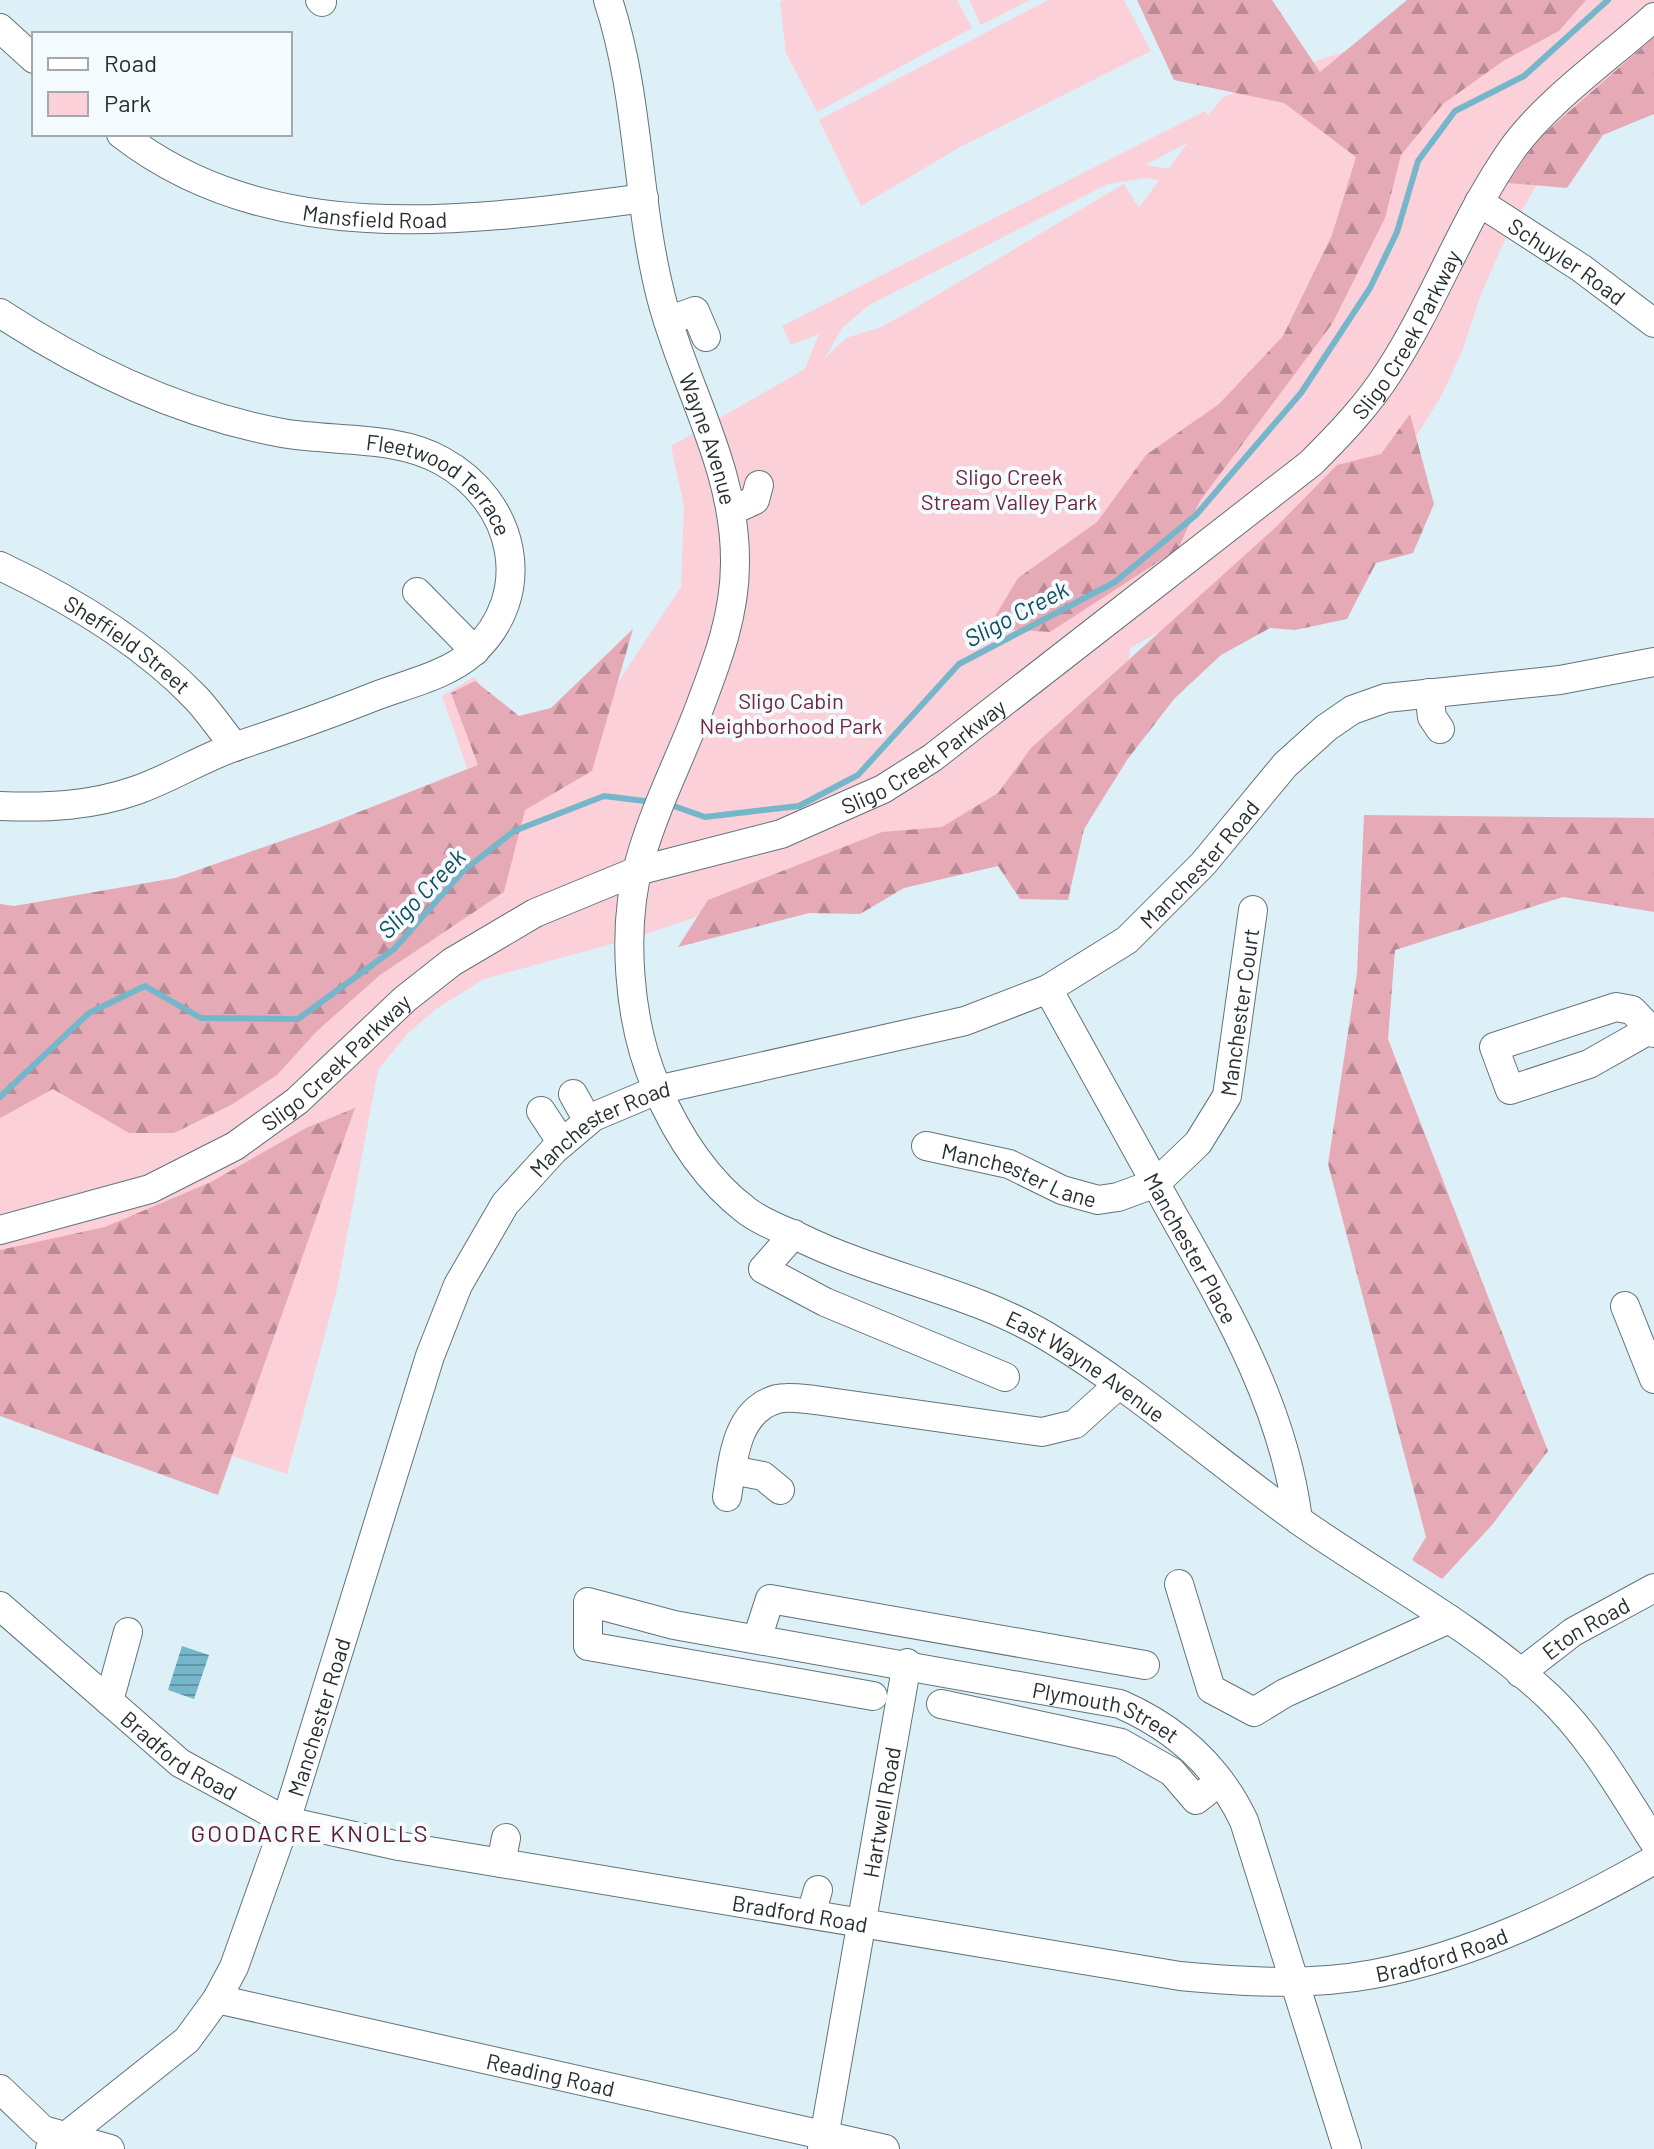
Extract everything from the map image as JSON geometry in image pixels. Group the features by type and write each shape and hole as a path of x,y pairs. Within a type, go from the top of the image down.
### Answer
{"street":[{"name":"Wayne Avenue","path":"608,0 627,63 660,294 717,453 731,511 735,560 732,608 717,662 650,829 637,871"},
{"name":"Sligo Creek Parkway","path":"0,1230 150,1189 193,1170 264,1127 297,1101 405,999 452,962 535,913 637,871 781,834 832,815 883,789 932,758 1311,463 1360,413 1391,368 1479,202 1513,148 1544,114 1654,17"},
{"path":"0,28 32,57"},
{"name":"Mansfield Road","path":"124,136 139,148 195,177 254,199 368,221 504,216 644,198"},
{"name":"Schuyler Road","path":"1479,202 1581,268 1654,323"},
{"path":"668,321 695,311 706,337"},
{"name":"Fleetwood Terrace","path":"0,313 56,350 125,384 216,418 284,433 395,446 440,459 463,475 493,505 508,540 511,576 502,614 475,651 415,681 235,747 138,789 96,803 52,808 0,806"},
{"path":"731,511 755,500 759,485"},
{"name":"Sheffield Street","path":"0,566 55,592 125,640 197,698 235,747"},
{"path":"417,592 475,651"},
{"name":"Manchester Road","path":"57,2144 187,2040 217,1999 234,1967 286,1821 430,1356 458,1285 505,1204 562,1143 588,1121 657,1090 965,1021 1048,989 1127,940 1203,864 1285,765 1326,728 1352,710 1386,698 1560,680 1654,662"},
{"path":"1429,693 1432,717 1440,729"},
{"name":"East Wayne Avenue","path":"637,871 632,907 632,999 642,1051 657,1090 705,1171 750,1214 838,1255 1013,1319 1066,1349 1247,1478 1298,1520 1449,1619 1520,1673 1551,1699 1594,1749 1654,1842"},
{"name":"Manchester Court","path":"1156,1183 1198,1143 1227,1096 1253,910"},
{"name":"Manchester Place","path":"1048,989 1226,1309 1272,1408 1293,1477 1298,1520"},
{"path":"1616,1007 1632,1010 1652,1031 1589,1064 1510,1090 1494,1047 1616,1007"},
{"path":"573,1094 588,1121"},
{"path":"541,1111 562,1143"},
{"name":"Manchester Lane","path":"926,1146 1009,1164 1062,1190 1098,1200 1118,1197 1156,1183"},
{"path":"794,1234 763,1269 825,1302 1005,1377"},
{"path":"1625,1306 1646,1334 1654,1379"},
{"path":"780,1490 763,1476 730,1484 740,1431 756,1409 778,1398 815,1400 1042,1432 1075,1424 1117,1386"},
{"path":"1179,1584 1211,1689 1254,1712 1285,1693 1449,1619"},
{"name":"Eton Road","path":"1520,1673 1573,1632 1654,1588"},
{"path":"757,1639 770,1599 1145,1665"},
{"name":"Plymouth Street","path":"873,1696 588,1646 588,1602 674,1625 907,1663 1120,1704 1157,1720 1209,1765 1233,1797 1251,1841 1347,2149"},
{"name":"Bradford Road","path":"0,1606 180,1763 286,1821 504,1850 815,1902 864,1923 1180,1976 1251,1983 1373,1974 1477,1946 1578,1903 1654,1860"},
{"path":"109,1701 128,1632"},
{"name":"Hartwell Road","path":"823,2143 864,1923 907,1663"},
{"path":"941,1704 1121,1743 1172,1772 1196,1800 1220,1781"},
{"name":"Reading Road","path":"217,1999 823,2143 885,2149"},
{"path":"0,2089 57,2144 94,2142 110,2149"}],"green space":[{"path":"957,0 972,28 817,112 786,53 780,2"},
{"path":"969,0 1030,0 981,25"},
{"path":"1048,0 1124,0 1151,51 960,147 861,206 819,120"},
{"path":"1137,0 1272,0 1320,72 1407,0 1586,0 1559,31 1503,61 1443,104 1401,155 1385,218 1332,324 1200,501 1178,549 1050,632 988,628 1018,578 1097,522 1146,455 1219,404 1283,336 1332,235 1356,157 1284,103 1174,80"},
{"name":"Sligo Creek Stream Valley Park","path":"1477,0 1654,0 1654,93 1539,181 1503,244 1442,395 1415,438 1289,561 1130,648 1124,715 1096,781 637,937 484,979 436,1009 407,1034 378,1070 336,1294 287,1474 0,1378 0,920 58,920 474,788 442,696 474,677 544,761 597,714 681,587 684,506 671,446 805,369 819,334 791,345 782,326 1205,111 1208,116 1223,97 1319,60 1466,13","holes":["1187,143 1169,169 1145,165","1145,178 1159,180 1139,208 1124,184 905,314 881,327 846,338 825,358 842,328 869,305 1108,184"]},
{"path":"1654,37 1654,114 1603,135 1567,188 1508,183 1538,139"},
{"path":"1410,414 1434,504 1413,553 1376,563 1347,619 1295,630 1270,628 1221,655 1174,699 1127,760 1084,829 1068,900 1020,899 998,866 904,888 860,914 809,913 678,947 708,900 882,832 942,827 998,793 1031,748 1276,527 1337,465 1381,454"},
{"path":"633,629 592,771 525,810 504,892 380,975 317,1031 277,1075 231,1105 174,1133 129,1133 53,1089 0,1118 0,904 14,906 175,878 321,827 478,765 451,693 475,681 519,716 551,708"},
{"path":"1364,815 1654,818 1654,912 1563,897 1395,950 1388,1039 1548,1451 1492,1525 1442,1579 1412,1560 1426,1537 1328,1164 1357,973"},
{"path":"355,1108 218,1495 0,1416 0,1250 105,1227 211,1182 306,1128"}],"water":[{"path":"182,1646 209,1655 194,1699 168,1690"}],"waterway":[{"name":"Sligo Creek","path":"668,804 705,817 799,806 858,775 959,664 1115,582 1196,515 1301,393 1370,288 1397,232 1418,161 1455,111 1524,76 1608,0"},
{"name":"Sligo Creek","path":"0,1097 89,1013 145,986 201,1018 298,1019 394,949 463,871 514,831 604,796 653,802"}],"district":[{"name":"GOODACRE KNOLLS","path":"310,1832"}],"park label":[{"name":"Sligo Cabin Neighborhood Park","path":"791,712"}]}
